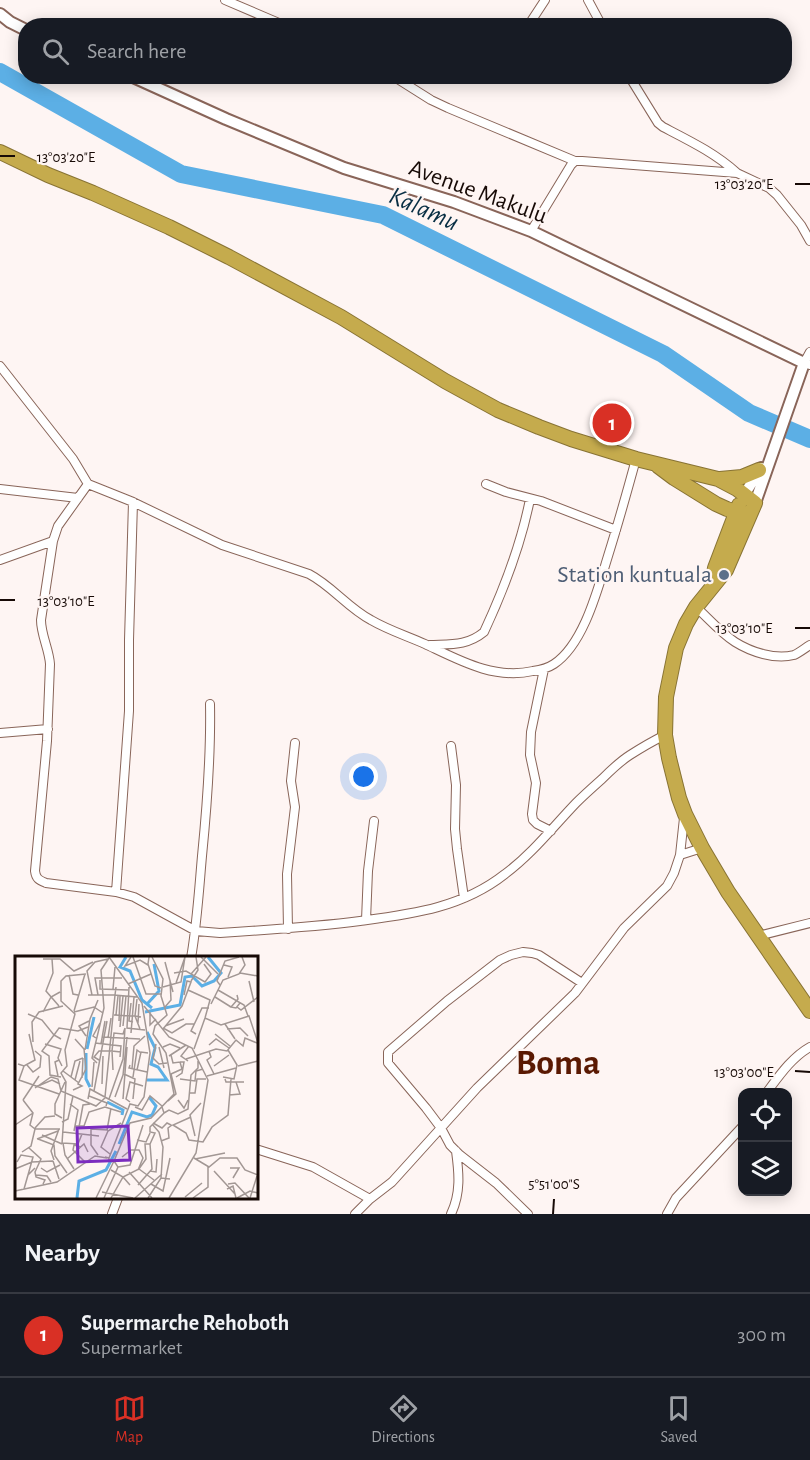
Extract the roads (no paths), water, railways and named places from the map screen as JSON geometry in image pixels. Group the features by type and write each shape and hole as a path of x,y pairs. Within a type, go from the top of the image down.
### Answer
{"highway":[{"path":"0,152 169,227 230,257 341,317 445,381 498,410 549,431 636,459 718,479 728,484 746,506"},
{"path":"656,464 716,504 727,509 746,506"},
{"path":"718,479 742,477 759,470"},
{"path":"716,504 728,537"},
{"path":"711,587 715,568 728,537 746,506"},
{"path":"746,506 726,570 696,607 676,648 666,698 665,735 674,783 685,814 702,848 728,892 810,1011"}],"main road":[{"path":"0,14 18,26"},
{"name":"Avenue Makulu","path":"149,84 344,168 454,202 531,231 807,364"},
{"path":"746,506 770,462 807,364"},
{"path":"746,506 759,470 772,453"}],"street":[{"path":"225,0 267,18"},
{"path":"533,18 545,0"},
{"path":"588,0 598,18"},
{"path":"406,84 448,108 575,161 737,173"},
{"path":"634,84 658,123 721,159 737,173 769,188 801,225 810,241"},
{"path":"531,231 575,161"},
{"path":"807,364 810,352"},
{"path":"0,366 74,459 88,484 133,502 222,545 309,574 321,580 360,614 373,622 450,656 496,672 513,675 553,665 571,646 582,627 592,608 636,459"},
{"path":"88,484 58,526 50,555 41,620 50,664 48,729 35,871 36,878 46,883 116,892 134,897 196,930 220,933 288,929 401,916 445,906 484,888 505,874 615,766 629,755 665,735"},
{"path":"486,484 541,501 616,530"},
{"path":"0,489 78,498"},
{"path":"426,645 466,643 477,639 484,632 515,555 530,498"},
{"path":"116,892 129,711 133,502"},
{"path":"0,560 53,541"},
{"path":"696,607 736,643 767,655 795,654 810,645"},
{"path":"544,669 531,732 530,755 536,783 532,814 537,824 551,831"},
{"path":"191,956 196,930 208,794 211,745 210,704"},
{"path":"0,733 48,729"},
{"path":"288,929 287,874 294,807 291,781 295,743"},
{"path":"452,746 456,785 455,830 464,898"},
{"path":"355,1214 370,1198 392,1182 477,1088 561,1008 624,928 667,886 680,855 685,814"},
{"path":"366,920 368,871 374,821"},
{"path":"680,855 702,848"},
{"path":"758,936 810,923"},
{"path":"528,1214 450,1145 441,1128 388,1063 388,1052 447,1001 500,960 511,955 523,952 539,955 582,983"},
{"path":"770,1088 799,1054 810,1047"},
{"path":"667,1214 676,1198 738,1131"},
{"path":"258,1150 313,1167 370,1198"},
{"path":"451,1214 458,1195 460,1179 456,1151"},
{"path":"112,1214 117,1199"}],"waterway":[{"name":"Kalamu","path":"0,72 18,82"},
{"name":"Kalamu","path":"21,84 181,174 383,215 663,354 749,413 810,439"}],"place":[{"name":"Supermarche Rehoboth","path":"612,423"},
{"name":"Station kuntuala","path":"724,575"}],"district":[{"name":"Boma","path":"558,1063"}]}
